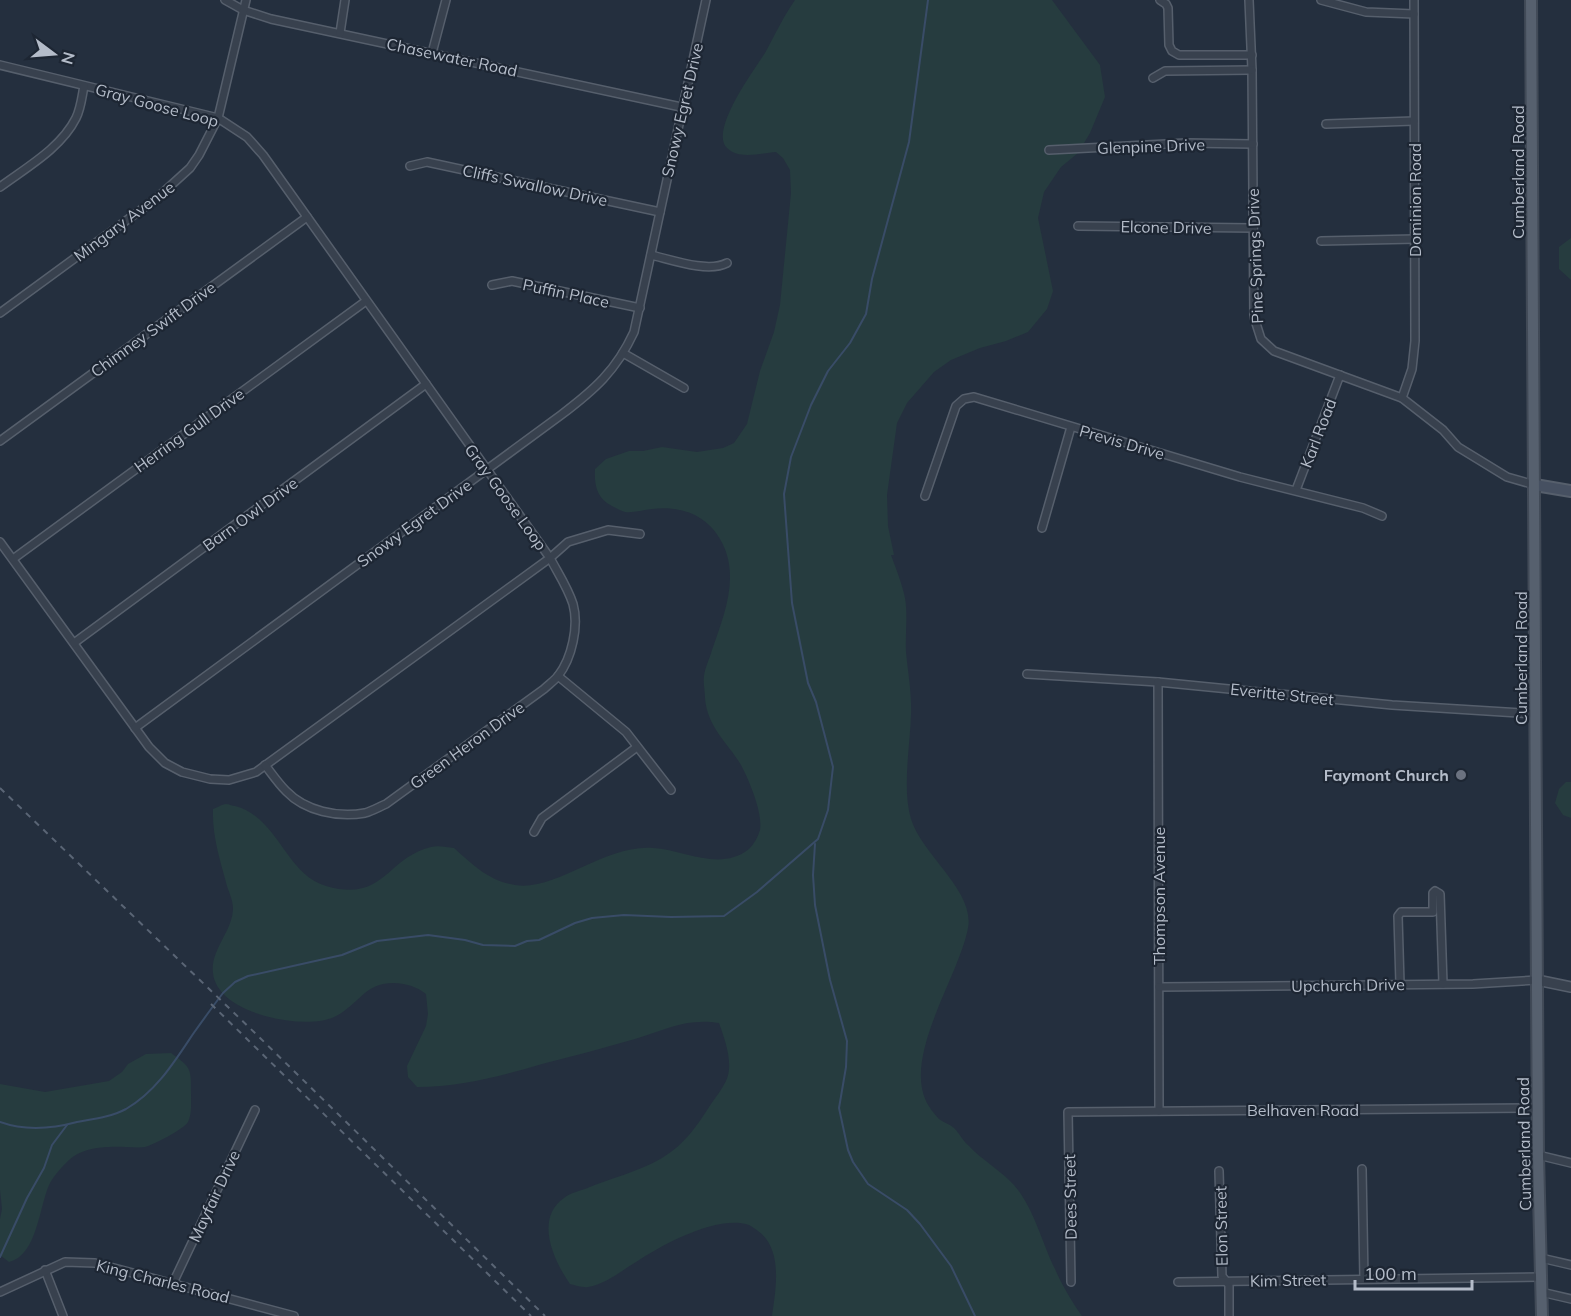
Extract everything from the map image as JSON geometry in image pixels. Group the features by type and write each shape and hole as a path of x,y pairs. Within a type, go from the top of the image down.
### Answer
{"main road":[{"name":"Cumberland Road","path":"1531,0 1538,1155 1542,1316"},
{"path":"1535,485 1571,491"}],"street":[{"name":"Chasewater Road","path":"225,0 243,10 271,19 681,107"},
{"name":"Mingary Avenue","path":"0,313 173,185 199,155 218,118 246,0"},
{"path":"340,33 345,0"},
{"path":"432,53 446,0"},
{"name":"Snowy Egret Drive","path":"135,728 487,470 593,390 608,375 634,332 706,0"},
{"path":"1160,0 1168,8 1169,45 1172,51 1179,55 1252,55"},
{"name":"Pine Springs Drive","path":"1249,0 1252,55 1254,317 1261,339 1274,351 1402,398 1443,430 1458,447 1507,477 1535,485"},
{"path":"1321,0 1366,12 1414,14"},
{"name":"Dominion Road","path":"1402,398 1414,357 1414,0"},
{"name":"Gray Goose Loop","path":"0,65 218,118 247,137 307,217 550,558 256,772 229,780 210,779 182,772 165,763 135,728 0,542"},
{"path":"1153,78 1165,72 1252,70"},
{"path":"0,187 54,146 68,131 77,115 84,86"},
{"path":"1326,124 1414,122"},
{"name":"Glenpine Drive","path":"1049,150 1186,143 1253,144"},
{"name":"Cliffs Swallow Drive","path":"410,166 427,162 660,212"},
{"name":"Chimney Swift Drive","path":"0,441 307,217"},
{"name":"Elcone Drive","path":"1078,226 1253,228"},
{"path":"1321,241 1415,239"},
{"path":"651,255 703,266 720,267 727,263"},
{"name":"Puffin Place","path":"492,285 512,281 640,308"},
{"name":"Herring Gull Drive","path":"13,559 366,301"},
{"path":"623,353 684,388"},
{"name":"Karl Road","path":"1296,490 1340,375"},
{"name":"Barn Owl Drive","path":"74,643 426,384"},
{"name":"Previs Drive","path":"926,496 956,406 964,399 974,397 1240,477 1363,508 1382,516"},
{"path":"1042,528 1071,427"},
{"path":"550,558 568,542 608,530 640,534"},
{"name":"Green Heron Drive","path":"265,765 286,792 304,805 325,812 348,815 368,813 386,804 544,689 558,676 570,650 575,621 574,606 550,558"},
{"name":"Everitte Street","path":"1028,674 1158,682 1392,705 1536,714"},
{"path":"558,676 626,732 671,790"},
{"name":"Thompson Avenue","path":"1158,682 1159,1111"},
{"path":"534,832 542,818 637,747"},
{"path":"1400,984 1398,916 1401,912 1433,912 1433,893 1435,891 1440,894 1443,984"},
{"path":"1538,981 1571,987"},
{"name":"Upchurch Drive","path":"1159,987 1538,981"},
{"name":"Belhaven Road","path":"1068,1112 1538,1108"},
{"name":"Mayfair Drive","path":"173,1283 255,1110"},
{"name":"Dees Street","path":"1068,1112 1071,1282"},
{"path":"1538,1155 1571,1163"},
{"path":"1362,1169 1364,1279"},
{"name":"Elon Street","path":"1219,1171 1222,1276 1229,1285 1229,1316"},
{"path":"1541,1258 1571,1265"},
{"name":"King Charles Road","path":"0,1292 66,1262 95,1263 294,1316"},
{"path":"45,1270 63,1316"},
{"name":"Kim Street","path":"1178,1282 1542,1276"},
{"path":"1542,1292 1571,1299"}],"green space":[{"path":"795,0 1052,0 1100,65 1105,97 1090,133 1078,153 1061,167 1044,192 1038,218 1053,291 1047,309 1028,332 951,360 934,372 907,403 897,423 887,495 888,526 894,555 891,555 906,605 906,652 911,707 908,807 917,833 956,887 964,900 968,914 968,928 963,947 927,1038 922,1061 921,1082 926,1101 937,1117 951,1125 974,1151 1005,1176 1025,1200 1061,1281 1082,1316 772,1316 776,1270 771,1248 766,1239 754,1228 746,1224 733,1223 704,1228 674,1240 601,1283 586,1287 570,1284 558,1264 550,1240 548,1228 555,1207 572,1193 653,1163 677,1147 690,1134 721,1090 728,1074 728,1052 719,1023 686,1023 496,1077 465,1083 417,1087 408,1077 407,1066 426,1026 428,1014 426,994 422,991 400,983 383,984 364,994 334,1017 303,1022 264,1016 245,1009 229,999 218,987 213,973 215,956 229,925 233,908 214,829 213,809 224,804 250,812 262,822 291,859 312,880 345,890 361,889 373,884 404,860 434,846 454,848 497,880 515,885 530,885 547,882 617,853 635,849 653,848 702,858 726,859 738,856 749,849 756,840 760,823 755,797 741,765 714,726 705,698 705,673 729,591 729,562 724,547 710,526 695,515 661,508 625,512 607,503 598,491 595,469 606,459 629,451 662,447 697,452 723,448 734,443 747,424 780,305 791,193 790,170 783,158 776,152 744,155 732,152 723,140 724,128 735,100"},
{"path":"1571,238 1571,280 1559,269 1559,247"},
{"path":"1566,782 1571,782 1571,818 1563,815 1555,803 1559,789"},
{"path":"171,1053 187,1066 190,1074 191,1108 188,1122 175,1132 145,1147 102,1147 72,1158 59,1170 49,1185 36,1230 26,1250 18,1258 9,1262 0,1255 2,1209 0,1084 45,1092 109,1081 122,1072 128,1064 146,1054"}],"waterway":[{"path":"0,1122 28,1128 58,1126 102,1117 126,1109 156,1085 223,993 235,982 248,976 342,955 377,941 428,935 483,945 515,946 527,941 539,940 575,923 592,918 624,915 724,916 757,892 818,839 828,810 833,767 816,702 808,683 792,603 784,494 791,457 811,405 828,371 850,343 866,314 872,279 909,142 928,0"},
{"path":"815,844 813,875 815,905 830,980 847,1041 846,1067 839,1108 848,1150 868,1184 907,1210 920,1224 951,1266 975,1316"},
{"path":"0,1257 27,1198 44,1168 52,1145 67,1125"}],"railway":[{"path":"0,788 545,1316"},
{"path":"211,1004 531,1316"}],"place":[{"name":"Faymont Church","path":"1461,775"}]}
